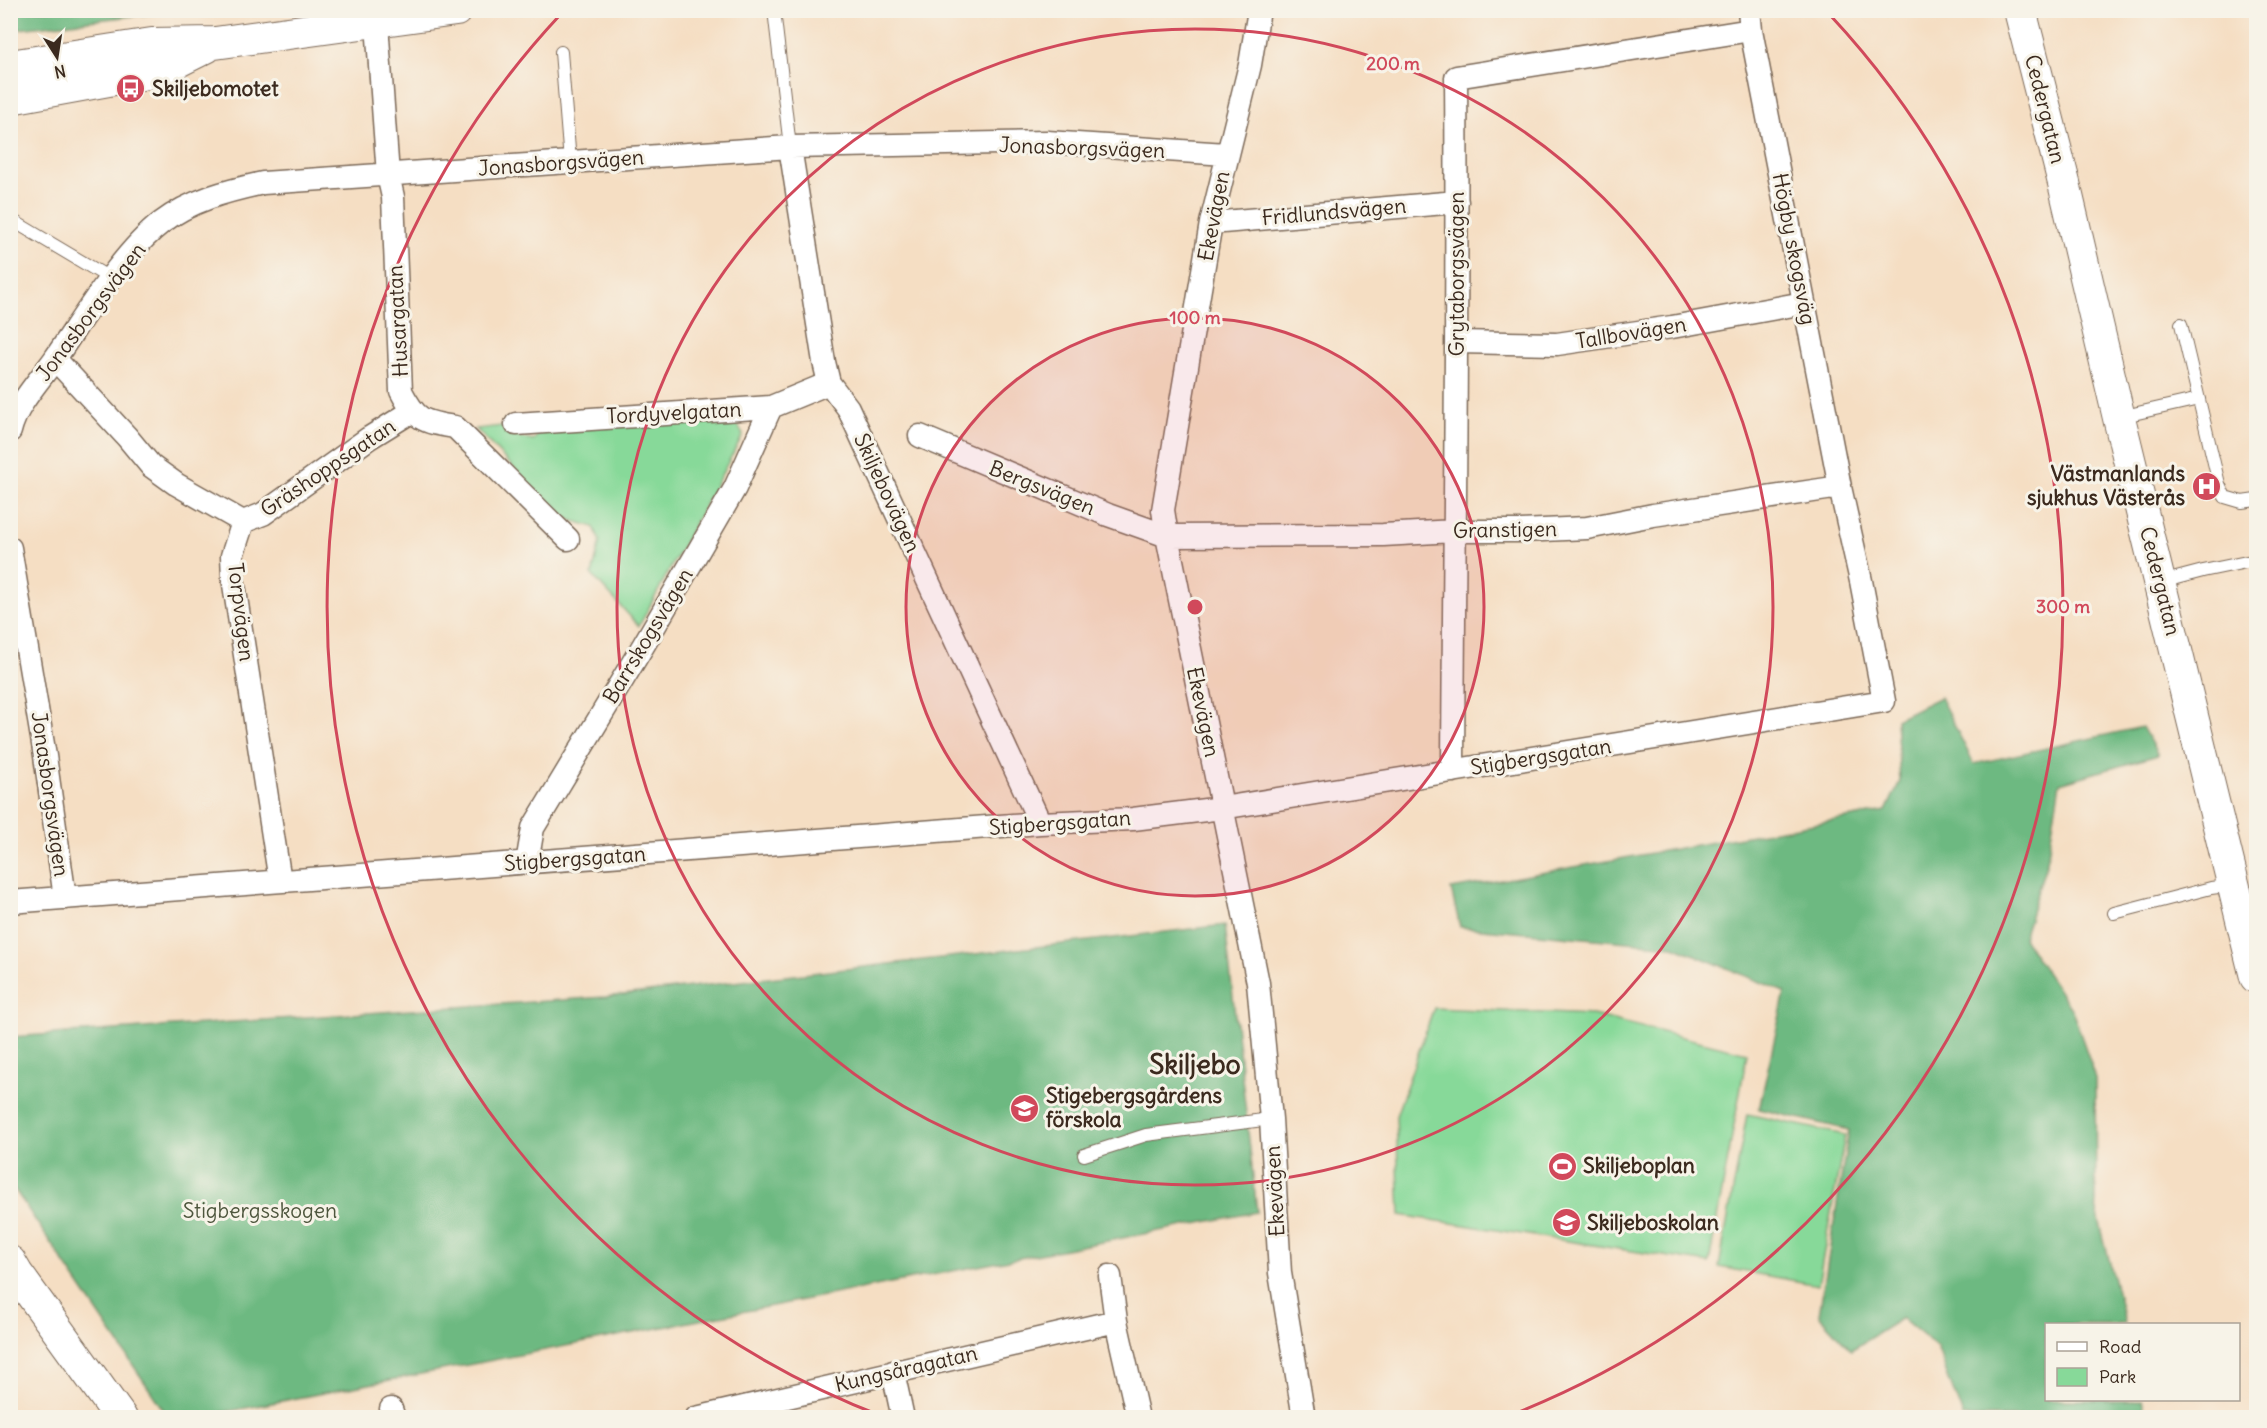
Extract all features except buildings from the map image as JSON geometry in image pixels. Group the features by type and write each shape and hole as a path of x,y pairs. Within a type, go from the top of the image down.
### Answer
{"street":[{"path":"12,65 152,44 214,43 376,17 456,10"},
{"name":"Ekevägen","path":"1259,10 1250,64 1210,223 1163,510 1258,983 1271,1119 1280,1273 1304,1418"},
{"name":"Cedergatan","path":"2020,10 2256,977"},
{"name":"Husargatan","path":"376,17 388,175 393,196 401,390 411,412"},
{"name":"Grytaborgsvägen","path":"1453,771 1457,342 1456,77 1750,20"},
{"name":"Högby skogsväg","path":"1750,20 1840,487"},
{"path":"10,98 158,71 214,43"},
{"name":"Jonasborgsvägen","path":"10,431 26,400 111,279 160,224 186,207 207,198 263,183 790,147 1047,142 1226,154"},
{"name":"Skiljebovägen","path":"790,147 829,383 848,408 1040,823"},
{"name":"Fridlundsvägen","path":"1210,223 1457,202"},
{"name":"Tallbovägen","path":"1457,342 1557,344 1672,327 1804,303"},
{"path":"55,359 151,466 176,484 243,522"},
{"name":"Tordyvelgatan","path":"516,423 771,407 829,383"},
{"name":"Barrskogsvägen","path":"527,863 533,828 735,488 771,407"},
{"path":"411,412 431,423 455,427 568,539"},
{"name":"Gräshoppsgatan","path":"243,522 263,514 369,438 411,412"},
{"name":"Bergsvägen","path":"920,436 1108,515 1167,536"},
{"name":"Granstigen","path":"1167,536 1383,536 1454,531 1587,528 1653,515 1840,487"},
{"name":"Stigbergsgatan","path":"10,902 1040,823 1133,819 1222,808 1884,701 1840,487"},
{"name":"Torpvägen","path":"243,522 232,556 233,578 280,881"},
{"name":"Jonasborgsvägen","path":"10,548 45,756 65,898"},
{"path":"13,1271 121,1418"},
{"path":"1110,1276 1116,1320 1138,1418"},
{"name":"Kungsåragatan","path":"696,1418 1116,1320"},
{"path":"892,1372 903,1418"}],"lane":[{"path":"774,10 790,147"},
{"path":"561,52 570,162"},
{"path":"10,219 111,279"},
{"path":"2181,324 2219,484 2225,497 2242,502 2256,500"},
{"path":"2119,418 2199,399"},
{"path":"2160,583 2256,560"},
{"path":"2114,913 2211,888 2235,885"},
{"path":"1084,1155 1146,1135 1271,1119"}],"green space":[{"path":"11,10 175,10 175,11 11,30"},
{"path":"734,417 743,435 639,626 592,575 600,541 594,527 561,517 476,429 510,425 512,435 533,441 546,424"},
{"path":"1940,697 1974,764 2142,727 2158,755 2060,783 2047,861 2023,938 2072,1010 2095,1075 2096,1207 2125,1323 2045,1323 2045,1401 2143,1401 2148,1417 1963,1417 1937,1347 1902,1318 1851,1350 1819,1315 1849,1130 1759,1109 1785,992 1673,946 1460,927 1451,889 1886,811 1900,781 1896,719"},
{"name":"Stigbergsskogen","path":"1225,925 1257,1212 199,1417 168,1417 11,1184 10,1037 605,997"},
{"name":"Skiljeboplan","path":"1434,1008 1593,1015 1747,1053 1709,1263 1400,1215 1396,1116"},
{"path":"1747,1114 1845,1135 1818,1285 1719,1267"}],"place":[{"name":"Skiljebomotet","path":"131,89"},
{"name":"Västmanlands sjukhus Västerås","path":"2206,486"},
{"name":"Stigebergsgårdens förskola","path":"1025,1108"},
{"name":"Skiljeboplan","path":"1562,1166"},
{"name":"Skiljeboskolan","path":"1566,1223"}],"district":[{"name":"Skiljebo","path":"1195,1065"}]}
